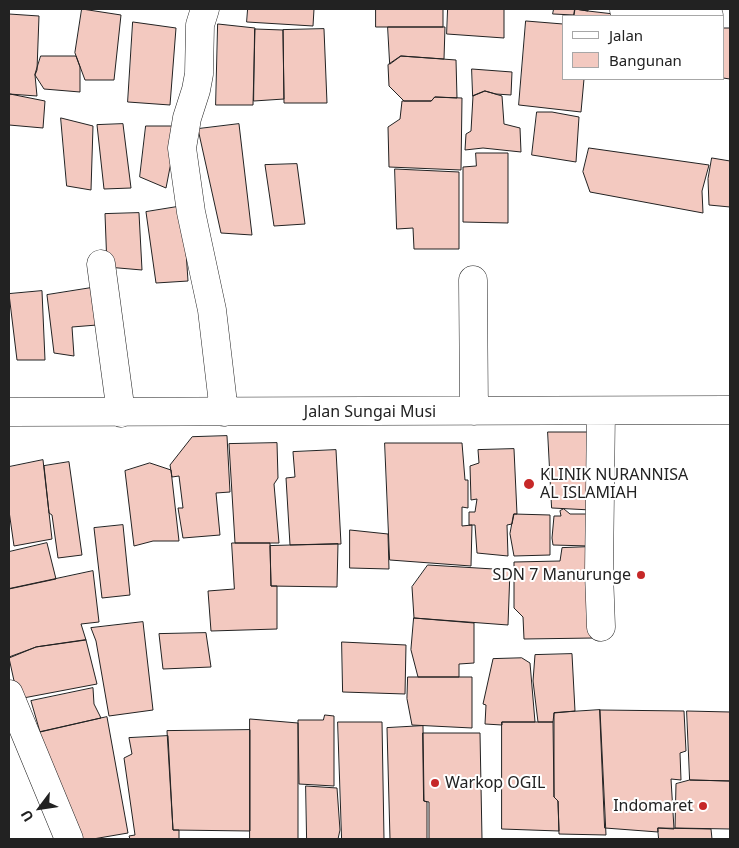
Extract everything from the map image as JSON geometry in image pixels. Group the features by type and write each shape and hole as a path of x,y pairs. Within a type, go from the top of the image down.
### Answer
{"street":[{"path":"205,9 200,25 199,74 196,90 186,118 182,148 191,212 212,310 224,412"},
{"path":"624,10 695,15"},
{"path":"101,264 121,413"},
{"path":"473,280 474,411"},
{"name":"Jalan Sungai Musi","path":"9,412 730,410"},
{"path":"601,411 599,573 601,627"},
{"path":"9,694 69,839"}],"building":[{"path":"82,9 121,15 114,80 85,80 75,53"},
{"path":"248,9 314,9 313,26 247,22"},
{"path":"376,9 443,9 443,27 376,27"},
{"path":"448,9 504,9 504,38 447,34"},
{"path":"554,9 575,9 574,15 553,14"},
{"path":"575,9 622,15 574,15"},
{"path":"9,14 39,16 37,70 35,75 37,96 9,94"},
{"path":"526,21 562,24 562,80 584,80 581,112 519,105"},
{"path":"133,22 176,28 170,105 128,102"},
{"path":"218,24 255,28 253,105 216,105"},
{"path":"388,27 445,27 444,59 401,56 390,64"},
{"path":"724,28 730,28 730,79 724,78"},
{"path":"255,29 283,30 284,99 254,101"},
{"path":"324,29 327,103 284,103 283,30"},
{"path":"41,56 76,56 80,67 80,92 44,89 35,75"},
{"path":"401,56 456,60 457,98 435,97 431,101 404,101 389,86 388,65"},
{"path":"472,69 512,72 511,95 485,91 473,96"},
{"path":"485,91 502,96 504,124 520,128 521,152 483,148 465,150 466,134 471,131 473,96"},
{"path":"10,94 45,101 43,128 9,125"},
{"path":"435,97 462,98 461,170 389,167 388,127 400,119 402,101 431,101"},
{"path":"537,112 552,112 579,117 576,162 532,155"},
{"path":"61,118 93,126 91,190 67,186"},
{"path":"123,124 131,188 104,189 97,125"},
{"path":"239,124 252,235 221,233 198,129"},
{"path":"146,126 178,126 166,188 140,177"},
{"path":"589,148 709,165 702,191 703,213 590,192 583,172"},
{"path":"476,153 508,153 508,223 463,222 463,167 476,166"},
{"path":"712,158 730,161 730,207 709,205 708,179"},
{"path":"297,164 305,224 274,226 265,165"},
{"path":"395,169 459,172 459,249 414,249 413,228 397,229"},
{"path":"183,206 188,281 156,283 146,212"},
{"path":"139,213 142,270 107,267 105,214"},
{"path":"91,288 97,325 72,327 74,356 54,353 47,295"},
{"path":"42,291 45,360 17,360 9,294"},
{"path":"548,432 590,432 591,510 552,508"},
{"path":"227,436 230,492 216,493 220,535 183,538 178,508 183,508 179,476 172,477 170,465 192,437"},
{"path":"277,443 278,478 274,484 279,543 235,543 229,444"},
{"path":"385,443 462,443 465,480 468,480 468,508 462,507 462,526 472,525 471,566 390,560"},
{"path":"514,449 517,514 514,514 512,524 507,525 508,556 477,553 475,525 469,525 469,512 475,512 477,499 471,500 470,466 479,463 478,450"},
{"path":"336,450 341,544 290,545 286,478 295,477 293,452"},
{"path":"43,460 52,539 14,546 9,511 9,467"},
{"path":"69,462 82,555 58,558 52,515 49,513 44,466"},
{"path":"150,463 171,470 179,541 153,541 134,546 125,471"},
{"path":"564,509 570,514 589,514 589,546 553,545 554,516 561,516 560,511"},
{"path":"514,514 550,515 550,555 514,556 510,534"},
{"path":"123,525 130,595 102,598 94,528"},
{"path":"350,530 388,534 389,569 350,568"},
{"path":"47,543 56,579 9,589 9,552"},
{"path":"232,543 270,543 271,586 277,586 277,629 211,631 208,591 234,589"},
{"path":"338,544 337,587 271,586 270,546"},
{"path":"590,547 594,638 524,639 523,617 514,608 514,562 560,561 562,548"},
{"path":"428,565 510,570 508,625 414,618 412,587"},
{"path":"93,571 99,622 81,624 86,640 36,647 9,657 9,589"},
{"path":"414,618 474,623 474,663 459,664 459,677 418,677 411,650"},
{"path":"143,622 153,710 109,716 96,641 91,628"},
{"path":"206,633 211,667 163,669 159,634"},
{"path":"86,640 97,684 18,699 9,658 36,647"},
{"path":"342,642 406,645 405,694 343,692"},
{"path":"572,654 575,711 554,713 553,722 538,722 533,681 535,655"},
{"path":"522,658 530,663 535,722 502,722 502,725 485,724 486,705 483,704 493,659"},
{"path":"408,677 472,677 472,728 412,725 407,699"},
{"path":"93,688 94,704 101,718 40,732 31,701"},
{"path":"600,710 684,711 686,751 680,753 681,780 671,779 674,829 658,828 658,832 605,828"},
{"path":"600,710 606,835 559,834 558,801 554,797 554,713"},
{"path":"687,711 730,712 730,781 690,780"},
{"path":"325,715 334,716 334,786 299,784 298,720 323,720"},
{"path":"107,717 128,833 93,839 81,839 36,733"},
{"path":"250,719 298,723 298,839 250,839"},
{"path":"338,722 382,722 384,839 342,839"},
{"path":"502,722 553,722 554,797 558,801 559,831 502,829"},
{"path":"423,726 424,801 427,802 427,839 390,839 387,728"},
{"path":"250,730 250,831 173,830 167,731"},
{"path":"423,733 480,733 482,839 429,839 429,802 424,801"},
{"path":"168,736 173,830 179,830 179,839 130,839 129,836 135,835 124,758 132,754 129,738"},
{"name":"Indomaret","path":"690,780 730,781 730,829 675,828 676,784"},
{"path":"306,786 337,788 340,830 338,839 307,839"},
{"path":"658,828 711,829 712,839 659,839"}],"place":[{"name":"KLINIK NURANNISA AL ISLAMIAH","path":"529,484"},
{"name":"SDN 7 Manurunge","path":"641,575"},
{"name":"Warkop OGIL","path":"435,783"},
{"name":"Indomaret","path":"703,806"}]}
